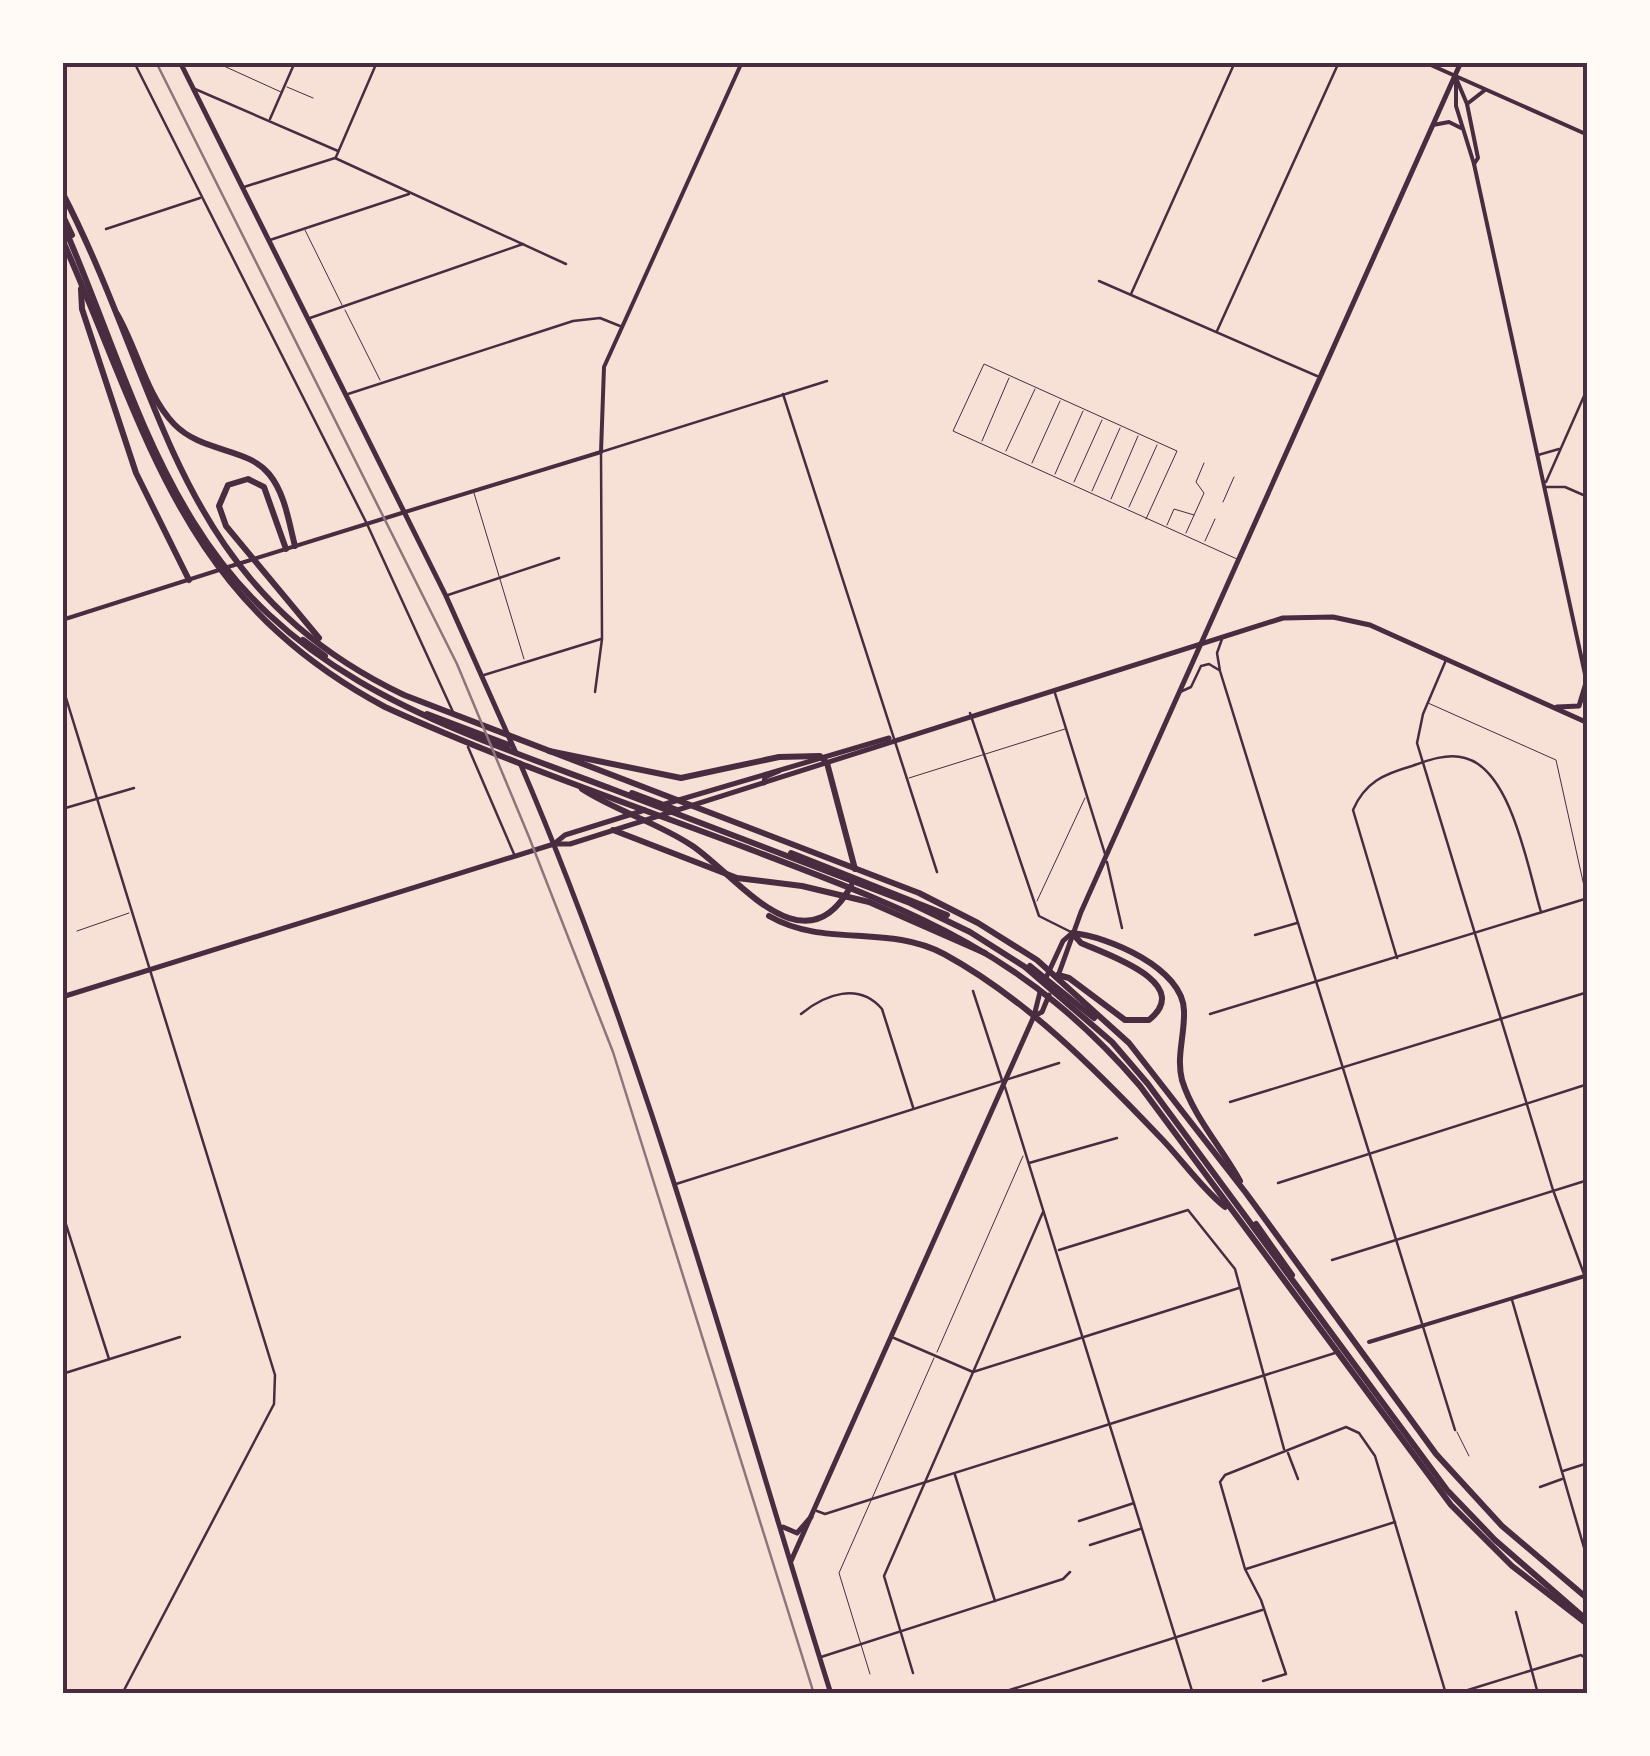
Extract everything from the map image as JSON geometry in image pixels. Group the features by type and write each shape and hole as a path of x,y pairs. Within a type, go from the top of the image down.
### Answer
{"highway":[{"path":"62,192 166,444 222,559"},
{"path":"62,214 165,462 233,578 279,634 338,680 433,722 927,905 995,942 1086,1010 1150,1080 1436,1472 1526,1563 1569,1598 1588,1599"},
{"path":"62,222 165,471 222,559"},
{"path":"62,239 158,471 222,559 247,574 326,647 377,682 919,893 1009,941 1054,974 1129,1042 1246,1193 1436,1454 1502,1526 1588,1599"},
{"path":"81,282 82,309 136,473 189,580"},
{"path":"107,295 169,418 195,440 253,460 270,475 295,546"},
{"path":"286,549 268,493 259,483 242,479 224,489 219,506 244,550 326,647"},
{"path":"233,578 334,664 433,722 553,768 568,780 656,826 706,855 767,911 784,918 814,917 833,908 853,880 853,847 828,763 820,756 780,757 680,778 627,770 558,750 546,751"},
{"path":"568,780 915,913 998,957 1056,1000 1113,1054 1451,1505 1512,1566 1588,1623"},
{"path":"689,816 949,921 1025,968 1091,1021 1148,1084 1430,1470 1495,1540 1588,1623"},
{"path":"614,830 714,872 868,902 998,957"},
{"path":"744,890 766,914 805,932 896,936 924,944 1038,1014 1234,1214"},
{"path":"1054,974 1069,978 1125,1020 1149,1020 1160,1007 1161,991 1150,977 1081,943 1072,932"},
{"path":"1072,932 1152,964 1179,986 1184,1008 1180,1053 1184,1085 1246,1193"}],"main road":[{"path":"791,1561 1003,1082 1065,959 1072,932 1461,62"},
{"path":"181,65 446,596 554,844 674,1184 831,1694"},
{"path":"62,996 554,844 614,830 828,763 970,713 1283,618 1350,619 1588,724"},
{"path":"1552,707 1576,708 1587,685"},
{"path":"554,844 565,836 780,768 892,738"},
{"path":"764,783 765,777 780,768"},
{"path":"1038,1014 1034,1005 1057,953 1072,932"},
{"path":"780,1525 796,1534 816,1511"}],"street":[{"path":"134,62 368,524 515,858"},
{"path":"181,65 190,62"},
{"path":"270,119 295,62"},
{"path":"336,158 377,62"},
{"path":"595,692 602,639 600,384 620,326 742,62"},
{"path":"1131,294 1235,62"},
{"path":"1217,332 1339,62"},
{"path":"1424,62 1588,135"},
{"path":"1456,76 1467,104 1478,158 1474,164"},
{"path":"1456,76 1462,130 1474,164 1587,685"},
{"path":"194,90 204,90 338,151"},
{"path":"1467,104 1486,90"},
{"path":"1433,125 1449,122 1462,130"},
{"path":"243,188 336,158 566,264"},
{"path":"269,240 403,200 411,193"},
{"path":"106,229 202,196"},
{"path":"308,318 523,244"},
{"path":"1099,281 1321,378"},
{"path":"346,395 573,322 600,318 620,326"},
{"path":"62,620 826,381"},
{"path":"1544,487 1588,388"},
{"path":"783,394 937,872"},
{"path":"1537,454 1560,449"},
{"path":"1544,487 1565,487 1588,497"},
{"path":"446,596 560,558"},
{"path":"1228,632 1217,647 1220,671 1455,1430"},
{"path":"482,675 602,639"},
{"path":"1446,659 1427,702 1416,743 1553,1190 1588,1286"},
{"path":"1180,692 1191,687 1200,666 1214,665 1220,671"},
{"path":"62,685 276,1375 274,1404 122,1694"},
{"path":"1054,688 1106,858 1122,928"},
{"path":"970,713 1034,906 1044,920 1072,932"},
{"path":"1397,958 1353,810 1376,778 1422,762 1467,758 1500,785 1541,912"},
{"path":"62,809 134,788"},
{"path":"1210,1014 1587,898"},
{"path":"1255,935 1298,922"},
{"path":"973,991 1058,1250 1194,1694"},
{"path":"802,1014 813,1005 849,992 874,999 882,1009 913,1108"},
{"path":"1230,1102 1588,992"},
{"path":"674,1184 1059,1062"},
{"path":"1278,1182 1588,1084"},
{"path":"1028,1164 1118,1138"},
{"path":"1332,1260 1588,1180"},
{"path":"1058,1250 1188,1210 1235,1269 1285,1450 1298,1479"},
{"path":"912,1674 884,1576 1044,1211"},
{"path":"62,1212 108,1359"},
{"path":"816,1511 825,1514 872,1500 1586,1275"},
{"path":"892,1337 973,1372 1239,1288"},
{"path":"1511,1298 1587,1558"},
{"path":"62,1374 180,1337"},
{"path":"1263,1681 1286,1674 1219,1492 1225,1474 1346,1428 1359,1433 1374,1456 1446,1694"},
{"path":"1562,1471 1588,1464"},
{"path":"955,1474 995,1600"},
{"path":"1540,1487 1564,1479"},
{"path":"1079,1521 1134,1503"},
{"path":"1245,1569 1395,1522"},
{"path":"1096,1550 1092,1544 1142,1528"},
{"path":"820,1657 1063,1579 1070,1572"},
{"path":"996,1694 1264,1609"},
{"path":"1516,1612 1538,1694"},
{"path":"1455,1694 1580,1654 1588,1660"}],"lane":[{"path":"216,62 281,93"},
{"path":"284,86 313,98"},
{"path":"304,229 382,384"},
{"path":"1146,519 1177,451 984,364 953,431 980,444 1031,466 1128,510 1146,519 1166,528 1240,560"},
{"path":"980,444 1011,375"},
{"path":"1004,454 1036,386"},
{"path":"1031,466 1062,398"},
{"path":"1054,477 1084,408"},
{"path":"1072,485 1103,417"},
{"path":"1091,494 1121,425"},
{"path":"1110,502 1140,434"},
{"path":"1128,510 1158,442"},
{"path":"1184,536 1204,492 1196,482 1204,464"},
{"path":"1224,502 1234,476"},
{"path":"473,491 525,662"},
{"path":"1166,528 1174,509 1194,515"},
{"path":"1204,544 1214,520"},
{"path":"1427,702 1556,760 1587,898"},
{"path":"906,778 1066,729"},
{"path":"1034,906 1086,795"},
{"path":"77,931 132,912"},
{"path":"870,1674 839,1573 1024,1154"},
{"path":"1455,1430 1469,1456"}],"railway":[{"path":"156,62 457,664 529,837 613,1052 814,1694"}]}
